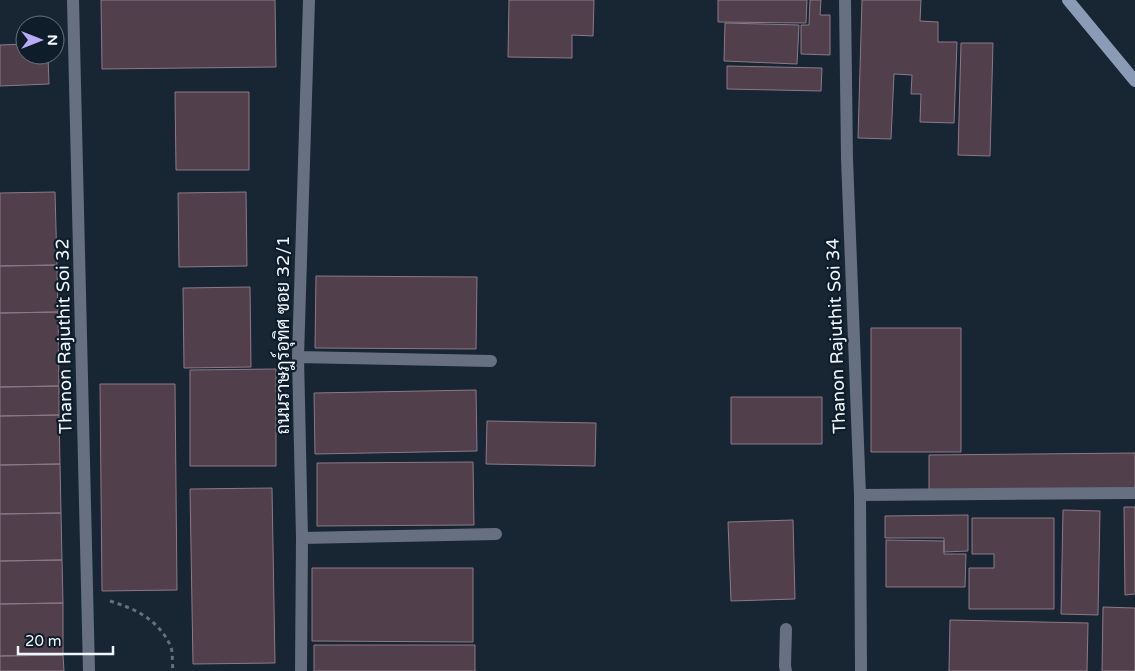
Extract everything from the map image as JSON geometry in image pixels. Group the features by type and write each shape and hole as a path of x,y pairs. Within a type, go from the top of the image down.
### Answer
{"street":[{"name":"Thanon Rajuthit Soi 32","path":"73,0 89,671"},
{"name":"ถนนราษฎร์อุทิศ ซอย 32/1","path":"300,671 302,538 298,357 309,0"},
{"name":"Thanon Rajuthit Soi 34","path":"845,0 847,160 860,495 861,671"},
{"path":"1068,0 1135,80"},
{"path":"298,357 491,361"},
{"path":"860,495 1135,493"},
{"path":"302,538 496,534"},
{"path":"786,629 786,671"}],"path":[{"path":"87,594 120,604 145,615 160,630 171,649 173,671"}],"building":[{"path":"101,0 275,0 276,67 102,69"},
{"path":"509,0 594,0 593,36 572,35 572,58 508,57"},
{"path":"718,0 807,0 806,23 718,22"},
{"path":"810,0 821,0 820,15 830,15 830,55 801,54 801,25 809,25"},
{"path":"862,0 921,0 920,21 938,22 938,42 957,42 954,123 920,122 921,94 911,94 912,75 894,74 891,139 858,138"},
{"path":"725,23 799,25 797,64 724,61"},
{"path":"961,43 993,43 990,156 958,155"},
{"path":"15,44 15,65 48,65 49,84 0,86 0,45"},
{"path":"727,66 822,68 821,91 727,89"},
{"path":"175,92 249,92 249,170 176,170"},
{"path":"55,192 57,265 0,266 0,193"},
{"path":"246,192 247,266 179,267 178,193"},
{"path":"57,265 58,312 0,313 0,266"},
{"path":"316,276 477,277 476,349 315,348"},
{"path":"250,287 251,367 184,368 183,288"},
{"path":"58,312 59,386 0,387 0,313"},
{"path":"871,328 961,328 961,452 871,452"},
{"path":"276,369 276,466 190,466 190,370"},
{"path":"100,384 175,384 177,590 102,591"},
{"path":"59,386 59,415 0,416 0,387"},
{"path":"476,390 477,451 315,454 314,393"},
{"path":"731,397 822,397 822,444 731,444"},
{"path":"59,415 60,464 0,465 0,416"},
{"path":"487,421 596,423 595,466 486,464"},
{"path":"1135,453 1135,492 929,493 929,455"},
{"path":"473,462 474,525 317,526 317,463"},
{"path":"60,464 61,513 0,514 0,465"},
{"path":"272,488 275,663 193,664 190,489"},
{"path":"1124,507 1135,507 1135,594 1125,595"},
{"path":"1063,510 1100,511 1098,615 1061,614"},
{"path":"61,513 62,560 0,561 0,514"},
{"path":"968,515 968,551 944,552 944,538 885,538 885,516"},
{"path":"972,518 1054,518 1054,609 969,609 969,568 994,568 994,554 972,554"},
{"path":"793,520 795,599 731,601 728,522"},
{"path":"886,540 944,541 944,554 966,554 965,587 886,587"},
{"path":"62,560 63,603 0,604 0,561"},
{"path":"312,568 473,568 473,642 312,641"},
{"path":"63,603 63,655 0,656 0,604"},
{"path":"1103,607 1135,608 1135,671 1102,671"},
{"path":"950,620 1088,623 1087,671 949,671"},
{"path":"314,645 475,645 475,671 314,671"},
{"path":"63,655 64,671 0,671 0,656"}]}
